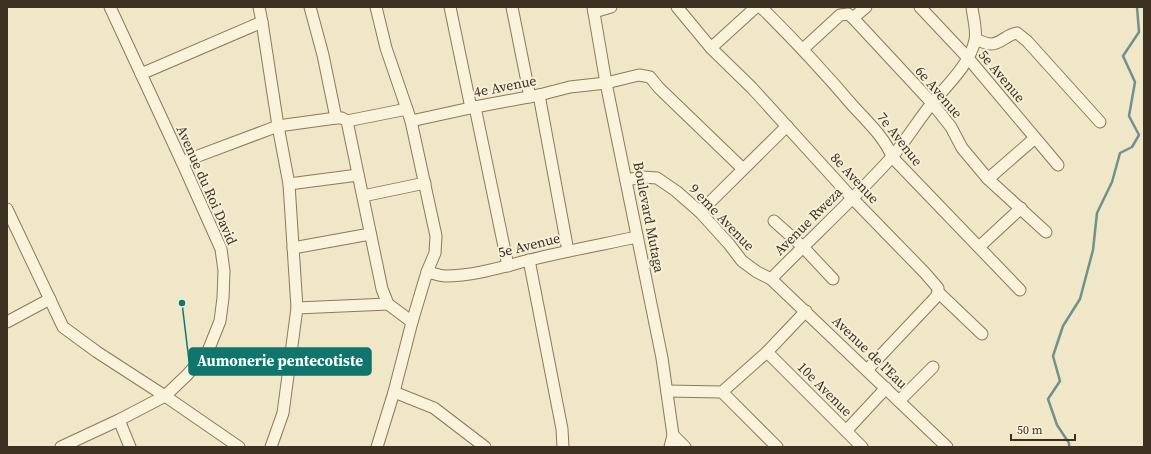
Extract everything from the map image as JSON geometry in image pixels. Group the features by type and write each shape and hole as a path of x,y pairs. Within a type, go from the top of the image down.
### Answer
{"street":[{"name":"Avenue du Roi David","path":"61,447 119,420 165,396 187,375 208,351 220,322 223,298 224,271 221,249 110,7"},
{"path":"259,7 289,184 297,308 283,413 271,447"},
{"path":"310,7 358,175 382,289 388,304 412,322"},
{"path":"450,7 508,266"},
{"path":"512,7 534,96 568,251"},
{"name":"Boulevard Mutaga","path":"612,7 593,9 606,83 662,358 673,435 670,447"},
{"name":"8e Avenue","path":"677,7 711,48 787,126 852,198 925,273 938,288 938,292 982,334"},
{"name":"7e Avenue","path":"711,48 757,7 760,7 803,49 872,127 890,149 892,157 1020,290"},
{"path":"803,49 840,15 848,14 853,18 866,7"},
{"name":"5e Avenue","path":"920,7 968,58 1058,165"},
{"name":"Avenue Rweza","path":"772,279 840,212 892,157 932,103 956,75 968,58 976,39 972,7"},
{"path":"377,447 394,392 412,322 427,272 435,253 436,236 411,121 386,48 379,8"},
{"name":"6e Avenue","path":"853,18 932,103 951,127 962,148 988,179 1046,232"},
{"path":"141,74 262,22"},
{"path":"976,39 990,44 996,44 1010,35 1017,33 1027,41 1100,122"},
{"name":"4e Avenue","path":"411,121 473,107 570,88 606,83 639,75 650,77 658,88 743,169"},
{"path":"182,162 278,126 342,119 407,109"},
{"path":"700,212 787,126"},
{"path":"988,179 1034,138"},
{"path":"289,184 358,175"},
{"name":"9 eme Avenue","path":"626,180 643,177 657,178 676,191 700,212 730,244 742,261 757,272 772,279"},
{"path":"363,196 425,183"},
{"path":"978,247 1021,208"},
{"path":"7,209 63,327 97,352 165,396 239,447"},
{"path":"774,221 803,247 833,279"},
{"path":"293,248 370,234"},
{"name":"5e Avenue","path":"427,272 444,276 463,274 508,266 568,251 637,237"},
{"path":"529,260 562,429 562,447"},
{"name":"Avenue de l'Eau","path":"772,279 947,447"},
{"path":"867,370 928,306 936,297 938,292"},
{"path":"7,322 50,299"},
{"path":"297,308 388,304"},
{"path":"667,391 722,392 767,352 806,312"},
{"name":"10e Avenue","path":"767,352 861,447"},
{"path":"899,401 933,366"},
{"path":"846,431 886,388"},
{"path":"394,392 434,408 485,447"},
{"path":"722,392 777,447"},
{"path":"119,420 130,447"},
{"path":"673,435 685,447"}],"waterway":[{"path":"1069,447 1069,443 1057,425 1048,399 1060,381 1053,356 1063,326 1080,299 1093,250 1097,213 1112,182 1120,153 1132,147 1139,135 1129,116 1135,82 1123,56 1139,32 1137,7"}],"place":[{"name":"Aumonerie pentecotiste","path":"182,303"}]}
